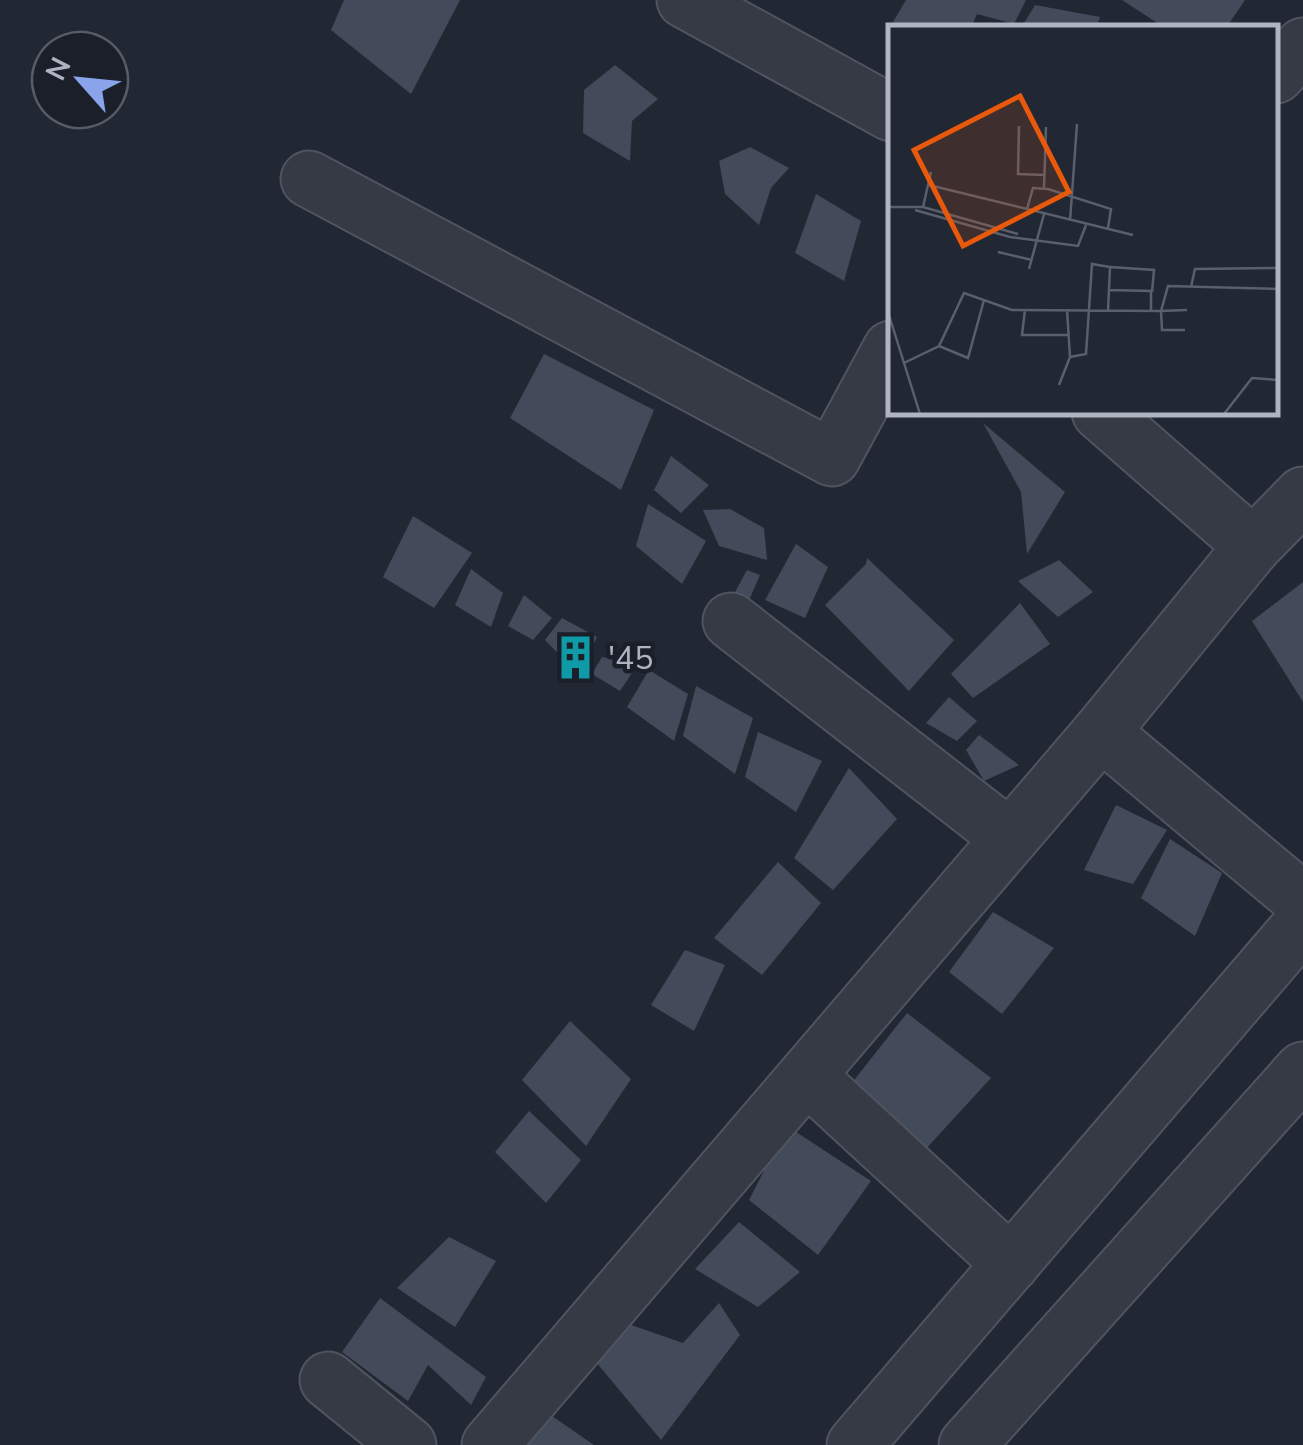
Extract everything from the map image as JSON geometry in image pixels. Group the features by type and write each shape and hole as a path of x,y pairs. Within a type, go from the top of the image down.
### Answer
{"street":[{"path":"685,0 888,112"},
{"path":"1278,74 1303,46"},
{"path":"309,178 832,458 888,353"},
{"path":"1103,415 1254,546"},
{"path":"490,1445 1101,732 1254,546 1303,495"},
{"path":"731,620 1010,838"},
{"path":"1101,732 1303,902"},
{"path":"855,1445 1303,923"},
{"path":"967,1445 1303,1070"},
{"path":"806,1076 1012,1264"},
{"path":"328,1380 408,1445"}],"building":[{"path":"344,0 460,0 411,94 331,30"},
{"path":"906,0 1026,0 1014,24 977,14 972,25 893,22"},
{"path":"1122,0 1245,0 1228,25 1160,25"},
{"path":"1035,5 1100,17 1097,25 1023,25"},
{"path":"615,65 658,99 632,121 630,161 583,133 584,90"},
{"path":"750,147 789,168 771,188 759,225 725,194 719,161"},
{"path":"816,194 861,221 844,281 795,253"},
{"path":"544,354 654,410 621,490 510,418"},
{"path":"983,423 1065,492 1027,554 1021,492"},
{"path":"671,456 709,485 681,513 654,490"},
{"path":"648,504 706,541 682,584 636,546"},
{"path":"730,509 764,528 767,560 719,546 703,510"},
{"path":"413,516 472,553 434,608 383,577"},
{"path":"796,544 828,567 805,618 765,600"},
{"path":"867,558 954,640 909,691 825,605 866,564"},
{"path":"1059,560 1093,592 1058,617 1018,581"},
{"path":"471,569 503,593 491,627 455,605"},
{"path":"747,570 760,575 744,612 729,603"},
{"path":"1303,582 1303,702 1252,621"},
{"path":"524,595 552,618 533,640 508,626"},
{"path":"1020,603 1050,644 973,698 951,674"},
{"name":"'45","path":"562,618 597,637 579,675 545,640"},
{"path":"602,657 638,664 620,691 592,674"},
{"path":"649,670 688,694 674,741 627,707"},
{"path":"696,686 753,718 735,774 683,736"},
{"path":"949,697 977,721 957,741 926,723"},
{"path":"758,732 822,761 796,812 745,777"},
{"path":"979,735 1019,765 984,781 966,750"},
{"path":"849,768 897,819 833,890 794,858"},
{"path":"1116,805 1167,830 1133,884 1084,870"},
{"path":"1170,839 1222,873 1195,936 1141,898"},
{"path":"778,862 821,903 762,975 714,938"},
{"path":"993,912 1054,948 1002,1014 949,972"},
{"path":"685,950 725,965 694,1031 651,1005"},
{"path":"907,1013 991,1078 923,1152 851,1084"},
{"path":"570,1021 631,1079 586,1146 522,1080"},
{"path":"529,1111 581,1160 546,1203 495,1152"},
{"path":"787,1126 871,1181 818,1255 749,1200"},
{"path":"739,1222 800,1272 758,1307 695,1269"},
{"path":"449,1237 496,1261 455,1327 397,1288"},
{"path":"380,1298 486,1377 471,1405 428,1365 408,1401 342,1352"},
{"path":"719,1303 740,1335 661,1440 591,1356 611,1318 683,1343"},
{"path":"552,1416 594,1445 527,1445"}],"place":[{"name":"'45","path":"575,658"}]}
